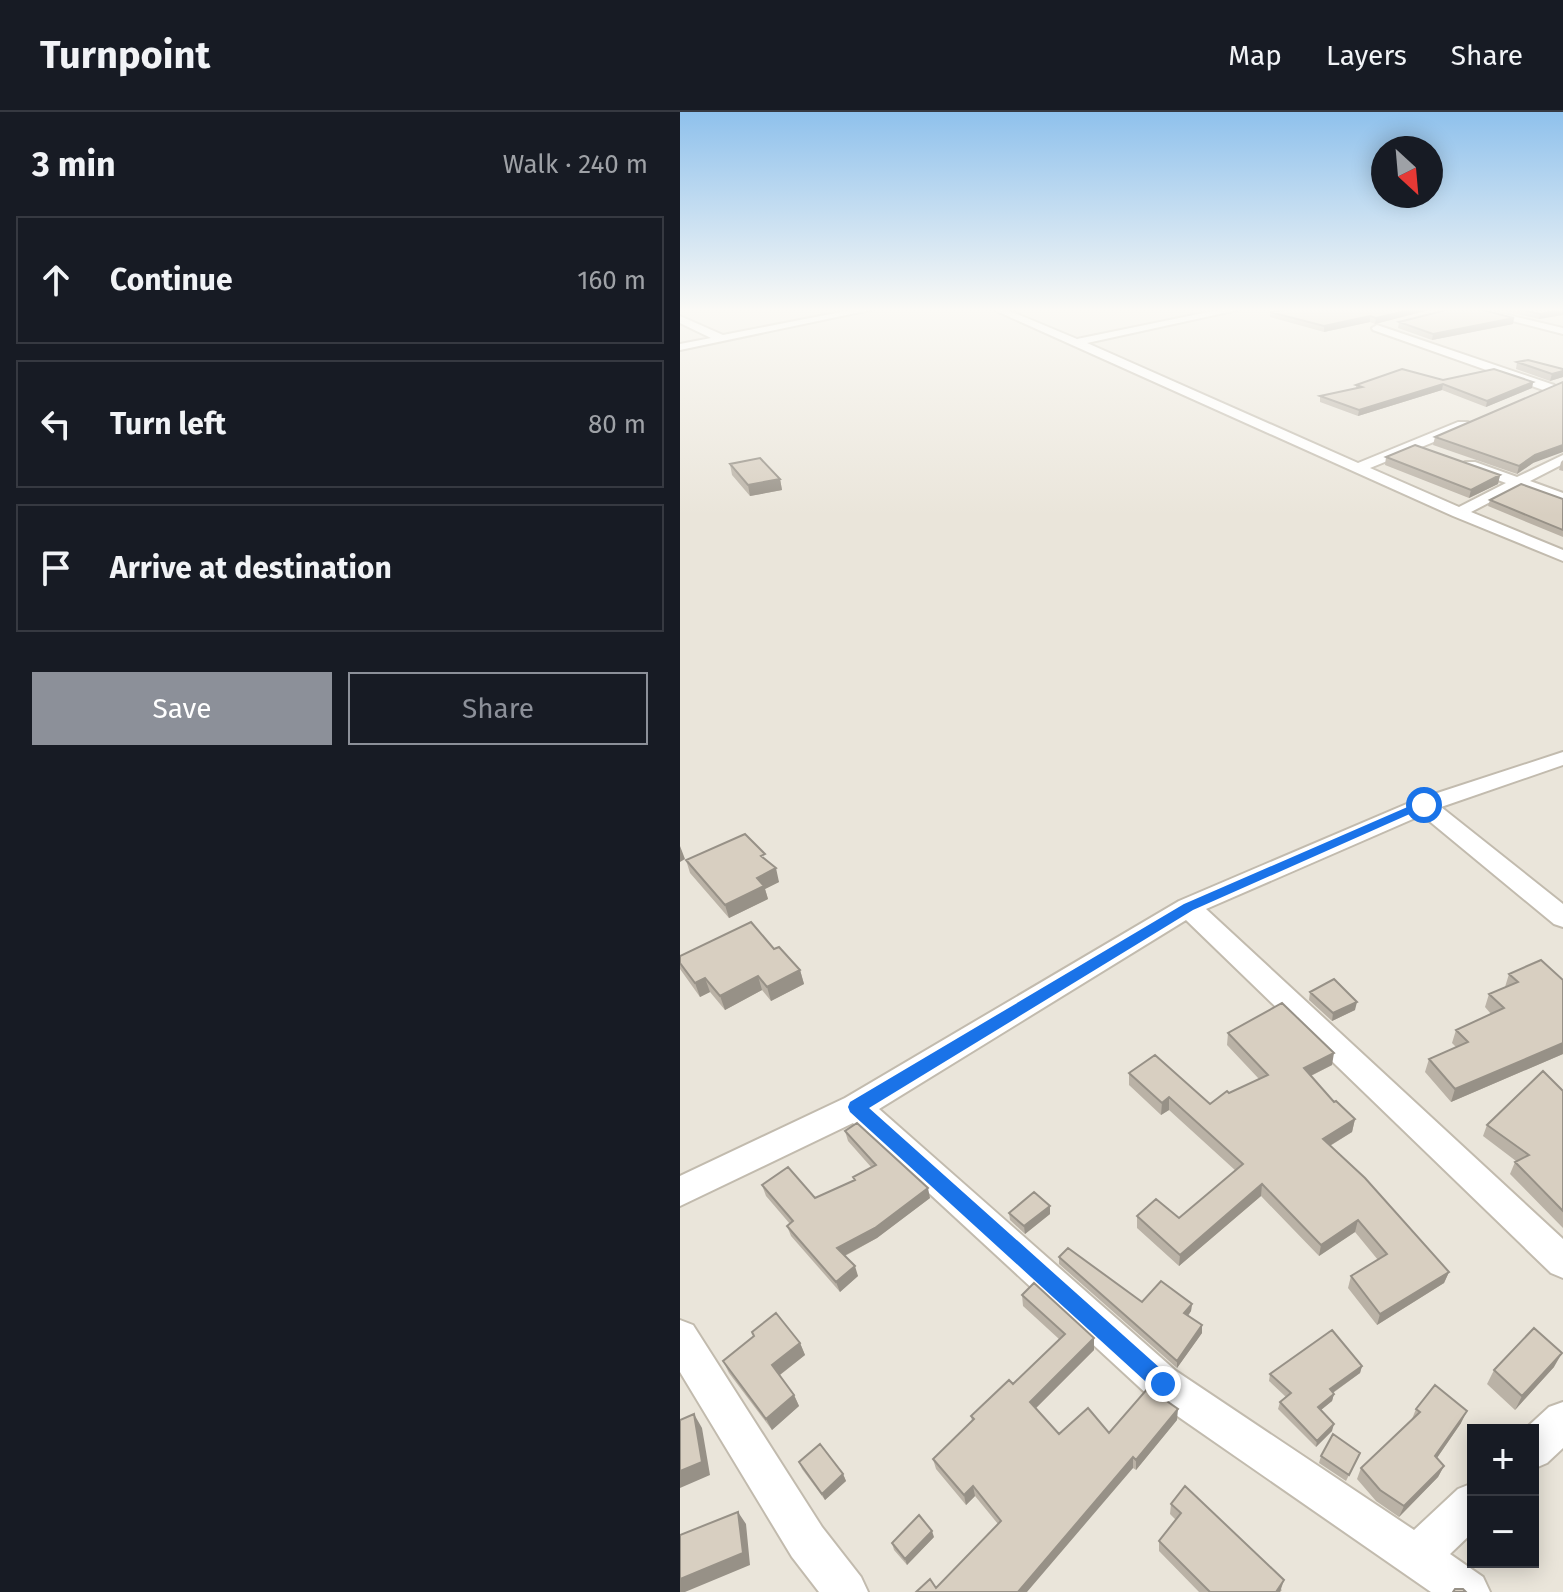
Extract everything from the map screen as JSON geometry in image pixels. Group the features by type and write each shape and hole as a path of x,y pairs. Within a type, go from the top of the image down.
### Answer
{"street":[{"path":"1157,378 1458,513 1563,556"},
{"path":"1535,378 1557,385"},
{"path":"1537,394 1557,385"},
{"path":"1358,468 1422,449 1482,417"},
{"path":"1458,513 1563,459"},
{"path":"1459,462 1563,498"},
{"path":"680,1192 856,1107 1188,907 1424,805 1563,758"},
{"path":"1424,805 1563,918"},
{"path":"1188,907 1563,1262"},
{"path":"856,1107 1163,1384 1468,1592"},
{"path":"680,1338 807,1542 846,1592"},
{"path":"1539,1443 1563,1421"},
{"path":"1418,1556 1467,1510"}],"shaded area":[{"path":"680,378 1563,378 1563,1592 680,1592"}],"building":[{"path":"1376,378 1521,378 1533,382 1487,401 1443,384 1359,410 1320,396 1362,387 1356,385"},
{"path":"1563,382 1563,445 1535,455 1519,466 1435,437"},
{"path":"1415,445 1500,475 1471,490 1386,457"},
{"path":"760,458 780,479 748,485 730,464"},
{"path":"1521,484 1563,499 1563,530 1490,500"},
{"path":"745,834 765,854 761,856 776,868 757,878 764,886 725,905 686,860"},
{"path":"751,922 774,949 779,947 800,970 767,987 758,976 720,996 705,978 695,983 680,963 680,956"},
{"path":"1541,960 1563,980 1563,1043 1455,1089 1429,1059 1468,1042 1456,1030 1504,1008 1489,994 1518,982 1509,974"},
{"path":"1334,979 1357,1002 1333,1013 1310,992"},
{"path":"1282,1003 1334,1053 1304,1068 1334,1102 1355,1119 1323,1139 1365,1178 1449,1272 1380,1314 1351,1276 1387,1254 1358,1220 1321,1245 1262,1184 1180,1255 1137,1216 1156,1199 1179,1218 1243,1164 1169,1097 1162,1103 1129,1073 1155,1055 1210,1104 1227,1091 1229,1093 1268,1075 1228,1033"},
{"path":"1543,1071 1563,1091 1563,1211 1515,1162 1529,1155 1487,1125"},
{"path":"857,1123 928,1188 875,1228 837,1248 855,1266 836,1282 787,1226 793,1221 762,1185 788,1167 815,1198 855,1180 853,1177 876,1165 845,1131"},
{"path":"1034,1192 1050,1206 1024,1226 1009,1213"},
{"path":"1068,1248 1142,1302 1161,1281 1192,1304 1184,1313 1202,1325 1177,1361 1059,1257"},
{"path":"1034,1283 1094,1338 1030,1402 1059,1434 1088,1408 1109,1433 1148,1388 1178,1409 1018,1592 916,1592 930,1579 936,1588 1001,1521 973,1486 964,1495 933,1459 974,1419 971,1416 1009,1380 1013,1384 1065,1334 1022,1295"},
{"path":"776,1313 800,1343 772,1365 794,1395 766,1419 723,1361"},
{"path":"1534,1328 1562,1353 1522,1396 1494,1370"},
{"path":"1332,1330 1362,1366 1330,1389 1334,1394 1318,1407 1334,1424 1317,1441 1280,1402 1291,1393 1270,1374"},
{"path":"1435,1385 1467,1411 1435,1456 1444,1466 1404,1506 1380,1490 1361,1468 1420,1412 1416,1409"},
{"path":"694,1414 702,1462 680,1471 680,1420"},
{"path":"1333,1434 1360,1453 1349,1475 1321,1456"},
{"path":"820,1444 843,1474 822,1494 799,1462"},
{"path":"1185,1486 1284,1580 1276,1592 1210,1592 1159,1541 1181,1513 1171,1504"},
{"path":"738,1512 743,1553 680,1579 680,1535"},
{"path":"919,1515 932,1531 905,1559 892,1543"}],"route":[{"path":"1163,1384 856,1107 1188,907 1424,805"}]}
